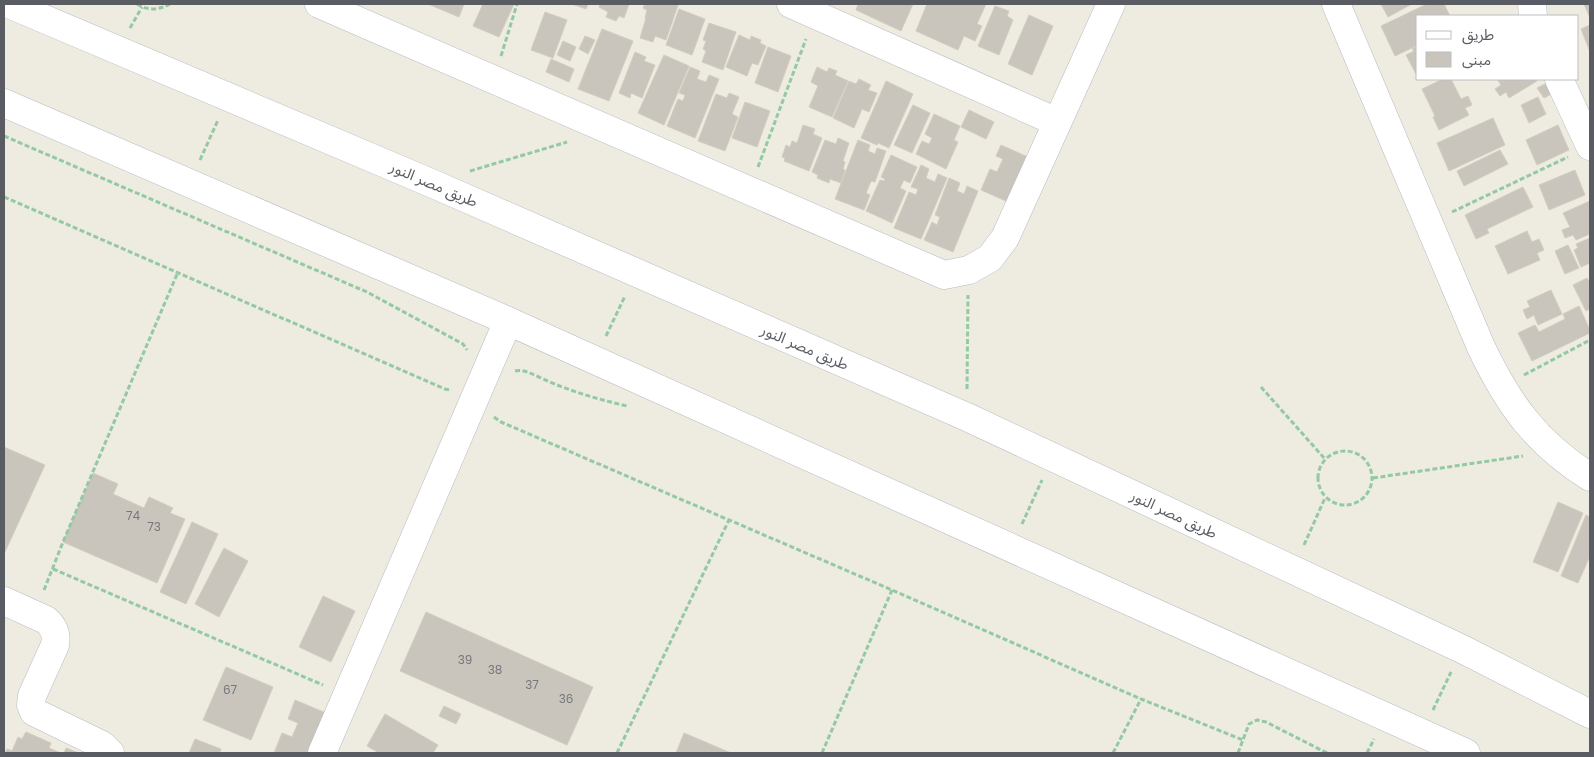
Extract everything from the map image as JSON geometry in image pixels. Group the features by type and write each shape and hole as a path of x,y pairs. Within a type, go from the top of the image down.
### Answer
{"street":[{"name":"طريق مصر النور","path":"9,4 431,183 967,417 1462,649 1590,714"},
{"path":"319,4 944,275 969,270 990,258 1005,238 1110,4"},
{"path":"791,4 1057,122"},
{"path":"1336,4 1481,347 1501,386 1518,413 1544,442 1573,466 1590,477"},
{"path":"1559,80 1581,151"},
{"path":"4,103 508,321 1466,753"},
{"path":"322,753 508,321"},
{"path":"4,601 46,620 51,625 56,638 55,645 32,696 32,709 37,715 102,745 110,753"}],"path":[{"path":"137,4 150,9 170,4"},
{"path":"493,79 517,4"},
{"path":"749,190 816,14"},
{"path":"189,183 229,97"},
{"path":"4,136 367,292 463,344 467,354"},
{"path":"468,171 571,140"},
{"path":"1428,223 1581,151"},
{"path":"4,196 444,389 451,390 454,387"},
{"path":"967,417 969,270"},
{"path":"34,615 63,542 178,272"},
{"path":"595,360 635,273"},
{"path":"1501,386 1590,340"},
{"path":"510,374 518,370 526,372 588,397 629,406"},
{"path":"1261,387 1325,459"},
{"path":"493,413 495,418 501,422 1141,699 1243,740"},
{"path":"1344,451 1355,453 1364,459 1370,468 1372,478 1370,489 1364,498 1356,504 1345,506 1335,504 1326,498 1320,489 1317,478 1325,459 1334,453 1344,451"},
{"path":"1372,478 1556,452"},
{"path":"1011,547 1053,456"},
{"path":"1294,570 1326,498"},
{"path":"617,753 729,520"},
{"path":"53,569 347,696"},
{"path":"822,753 892,590"},
{"path":"1422,734 1462,649"},
{"path":"1113,753 1141,699"},
{"path":"1238,753 1250,724 1257,720 1266,722 1327,753"},
{"path":"1366,735 1382,742"},
{"path":"1367,753 1375,739"}],"building":[{"path":"428,4 464,4 459,17"},
{"path":"483,4 514,4 499,37 473,26"},
{"path":"572,4 588,4 586,9"},
{"path":"600,4 629,4 624,18 619,16 616,21 606,17 608,12 599,7"},
{"path":"645,4 678,5 666,40 655,36 653,42 640,38 646,18 647,10 643,8"},
{"path":"858,4 913,4 901,31 856,10"},
{"path":"927,4 986,4 977,24 982,26 975,41 964,36 958,50 916,31"},
{"path":"1381,4 1412,4 1388,17"},
{"path":"1427,4 1444,4 1450,15 1416,15 1416,46 1395,56 1381,26"},
{"path":"1584,4 1590,4 1590,18"},
{"path":"995,6 1009,11 1007,16 1013,20 999,55 978,46"},
{"path":"679,9 705,19 692,55 666,45"},
{"path":"545,12 567,20 553,58 531,50"},
{"path":"1029,15 1053,26 1032,75 1008,64"},
{"path":"709,23 736,32 723,70 702,62 706,51 703,49 706,41 703,40"},
{"path":"1590,25 1590,52 1581,29"},
{"path":"602,29 633,41 609,101 578,89"},
{"path":"739,35 750,40 751,36 761,40 760,43 766,46 758,65 752,63 747,76 726,67"},
{"path":"585,36 595,40 588,54 579,49"},
{"path":"563,41 576,47 570,61 557,55"},
{"path":"768,47 791,56 778,92 755,83"},
{"path":"1416,47 1416,74 1406,55 1414,51 1412,49"},
{"path":"635,52 646,57 644,61 655,65 642,98 631,93 630,98 619,93"},
{"path":"664,55 689,66 664,125 638,113"},
{"path":"551,59 574,69 569,82 546,72"},
{"path":"690,67 700,71 697,79 706,82 709,75 719,79 695,138 667,126 678,99 683,101 685,95 679,93"},
{"path":"817,67 827,72 829,68 837,71 835,75 848,81 832,117 809,107 818,86 811,82"},
{"path":"859,79 871,85 868,90 877,93 869,112 862,109 854,128 833,118 849,81 856,84"},
{"path":"1441,80 1452,80 1461,99 1468,96 1472,105 1465,108 1469,115 1439,130 1433,117 1435,116 1422,89"},
{"path":"1498,80 1537,81 1509,98 1506,92 1500,96 1495,89 1501,85"},
{"path":"886,81 913,94 889,148 861,138"},
{"path":"1547,83 1553,93 1544,98 1537,88"},
{"path":"729,93 739,97 732,114 738,117 725,151 698,141 716,94 727,98"},
{"path":"1538,97 1546,114 1529,123 1521,105"},
{"path":"745,102 770,111 757,147 732,138"},
{"path":"913,105 930,113 912,153 894,145"},
{"path":"969,110 994,122 986,139 961,127"},
{"path":"934,114 960,126 954,140 958,142 946,169 916,154 922,141 929,144 932,138 925,134"},
{"path":"1493,118 1505,145 1449,171 1437,143"},
{"path":"803,125 815,129 813,134 822,138 809,171 784,161 785,158 782,157 786,145 790,147 792,141 797,143"},
{"path":"1558,125 1569,150 1537,165 1526,140"},
{"path":"838,138 849,143 843,161 845,162 843,169 845,170 841,183 830,179 829,183 817,178 818,175 812,172 825,140 836,144"},
{"path":"858,140 870,145 868,151 875,154 877,148 886,151 875,182 871,181 866,193 870,195 864,210 835,199"},
{"path":"1001,145 1028,157 1008,202 981,190 990,169 997,172 1003,159 996,156"},
{"path":"1500,150 1508,164 1464,186 1457,171"},
{"path":"891,155 917,167 910,183 904,180 900,188 906,191 892,223 866,211 880,180 884,181 885,179 881,177"},
{"path":"921,165 929,169 926,178 935,182 938,174 947,178 921,239 894,228 909,192 916,195 918,189 911,187"},
{"path":"1575,170 1585,195 1549,210 1539,185"},
{"path":"949,178 960,183 957,191 964,194 967,186 978,191 953,252 924,240 932,222 937,225 940,217 935,215"},
{"path":"1523,187 1533,207 1487,229 1489,233 1476,239 1465,215"},
{"path":"1590,201 1590,234 1576,240 1573,235 1565,238 1562,230 1570,227 1563,213"},
{"path":"1527,231 1532,242 1539,239 1544,250 1537,253 1540,260 1508,274 1495,246"},
{"path":"1590,238 1590,263 1581,267 1574,250 1578,248 1576,244"},
{"path":"1568,245 1579,268 1565,274 1555,251"},
{"path":"1587,278 1590,283 1590,309 1586,311 1573,285"},
{"path":"1551,290 1562,314 1538,325 1534,315 1527,319 1523,310 1530,307 1527,301"},
{"path":"1579,306 1590,333 1532,361 1518,333 1535,325 1539,332 1565,319 1563,314"},
{"path":"4,447 45,465 4,554"},
{"path":"93,473 118,484 113,494 144,508 149,497 173,508 170,513 185,519 157,583 63,542"},
{"path":"1558,502 1583,513 1558,572 1533,562"},
{"path":"1586,515 1590,517 1590,556 1578,583 1561,576"},
{"path":"192,522 218,534 186,604 160,592"},
{"path":"224,548 248,561 219,617 195,604"},
{"path":"323,596 355,611 331,662 299,647"},
{"path":"426,612 593,687 567,745 400,671"},
{"path":"226,667 273,687 251,740 203,720"},
{"path":"295,700 326,713 316,753 274,753 282,733 292,737 298,723 288,719"},
{"path":"444,706 461,714 456,724 439,716"},
{"path":"385,714 438,745 433,753 379,753 367,746"},
{"path":"26,732 51,743 49,748 61,753 5,753 7,749 12,751 18,737 22,739"},
{"path":"684,733 731,753 676,753"},
{"path":"195,739 221,749 220,753 189,753"},
{"path":"66,748 79,753 64,753"}]}
